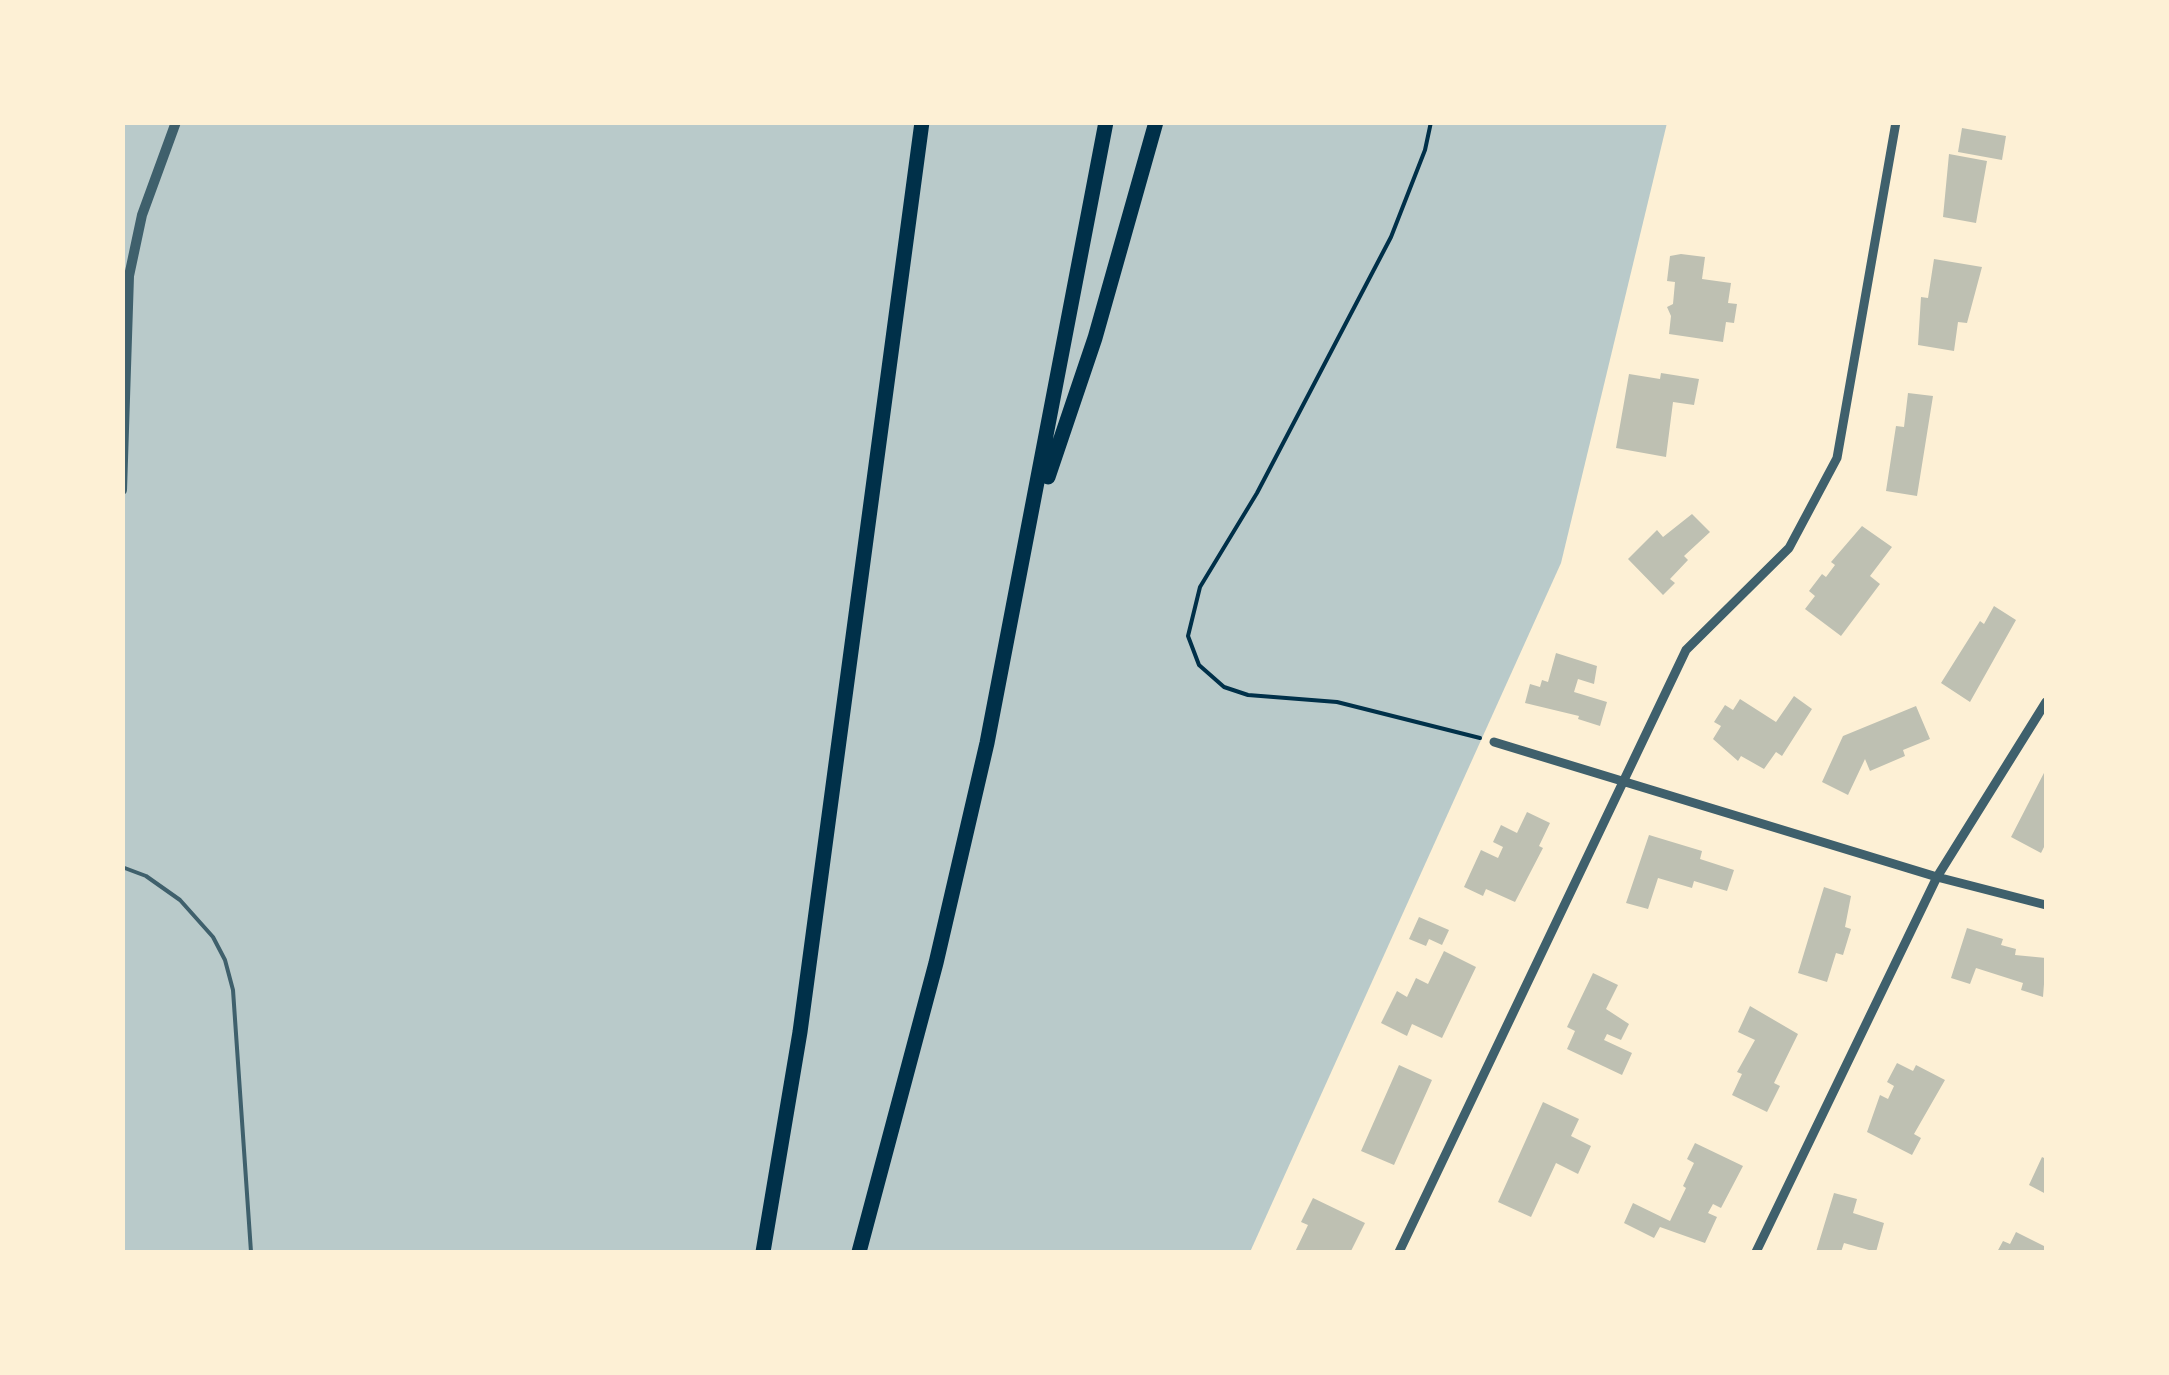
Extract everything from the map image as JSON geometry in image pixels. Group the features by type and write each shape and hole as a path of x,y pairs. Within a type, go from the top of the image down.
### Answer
{"highway":[{"path":"763,1252 800,1032 922,122"},
{"path":"859,1252 957,875 1032,523 1106,122"},
{"path":"1032,523 1085,371 1156,122"}],"street":[{"path":"122,490 130,276 142,215 176,122"},
{"path":"1399,1252 1686,650 1789,548 1836,458 1896,122"},
{"path":"1756,1252 1937,876 2046,702"},
{"path":"1494,742 1937,876 2046,905"}],"lane":[{"path":"122,867 146,876 180,900 213,936 226,960 233,990 251,1252"}],"path":[{"path":"1430,122 1425,150 1391,238 1356,296 1257,492 1200,587 1188,636 1199,665 1224,687 1248,695 1338,702 1494,742"}],"shaded area":[{"path":"122,123 1667,123 1561,563 1250,1252 123,1252"}],"building":[{"path":"1962,128 2006,136 2002,160 1958,152"},
{"path":"1949,154 1987,161 1976,223 1943,217"},
{"path":"1670,256 1705,257 1702,279 1731,283 1728,303 1737,304 1734,323 1726,322 1723,342 1669,334 1671,316 1667,307 1673,304 1675,282 1667,281"},
{"path":"1934,259 1982,267 1967,323 1958,322 1954,351 1918,345 1921,297 1928,298"},
{"path":"1661,373 1699,379 1694,405 1673,402 1666,457 1616,448 1629,374 1660,379"},
{"path":"1908,393 1933,396 1917,496 1886,491 1896,426 1904,427"},
{"path":"1692,514 1710,532 1684,556 1688,560 1670,579 1675,583 1663,595 1628,559 1657,530 1663,537"},
{"path":"1862,526 1892,547 1870,576 1880,584 1841,636 1805,609 1815,596 1809,591 1822,574 1826,577 1835,565 1831,562"},
{"path":"1994,606 2016,620 1970,702 1941,683 1980,621 1984,624"},
{"path":"1556,653 1597,666 1594,684 1578,679 1574,692 1607,702 1600,726 1578,719 1579,716 1525,703 1530,684 1540,687 1542,680 1548,682"},
{"path":"1794,696 1812,709 1782,756 1776,752 1764,769 1741,756 1738,761 1713,739 1721,726 1714,722 1725,705 1733,710 1740,699 1776,722"},
{"path":"1916,706 1930,739 1903,750 1905,756 1870,771 1865,759 1848,795 1822,782 1843,736"},
{"path":"2046,769 2046,843 2041,853 2011,837"},
{"path":"1527,812 1550,823 1539,846 1543,848 1515,902 1486,889 1483,896 1464,887 1481,850 1498,858 1503,847 1493,842 1501,825 1517,833"},
{"path":"1649,835 1702,851 1700,859 1734,870 1727,891 1694,881 1692,888 1658,878 1648,909 1626,903"},
{"path":"1824,887 1851,896 1845,927 1851,929 1843,955 1836,953 1827,982 1798,973"},
{"path":"1419,917 1449,930 1442,945 1429,939 1426,946 1409,939"},
{"path":"1967,928 2003,939 2001,945 2016,949 2015,955 2046,958 2043,997 2021,990 2023,983 1976,968 1970,984 1951,978"},
{"path":"1444,951 1476,967 1442,1038 1412,1024 1407,1036 1381,1023 1397,991 1407,997 1416,978 1428,984"},
{"path":"1593,973 1618,985 1606,1009 1629,1024 1621,1040 1607,1034 1604,1040 1632,1053 1622,1075 1567,1049 1575,1031 1567,1027"},
{"path":"1750,1006 1798,1034 1774,1083 1780,1086 1767,1112 1732,1095 1742,1074 1737,1072 1755,1040 1738,1032"},
{"path":"1897,1063 1913,1071 1916,1065 1945,1080 1914,1134 1921,1138 1912,1155 1867,1132 1880,1095 1888,1099 1894,1086 1887,1082"},
{"path":"1399,1065 1432,1080 1394,1165 1361,1151"},
{"path":"1543,1102 1579,1119 1571,1136 1591,1146 1578,1174 1556,1163 1531,1217 1498,1202"},
{"path":"1695,1143 1743,1166 1721,1208 1713,1204 1708,1213 1717,1217 1705,1243 1660,1227 1654,1238 1624,1223 1633,1203 1670,1221 1686,1188 1683,1186 1694,1163 1687,1159"},
{"path":"2042,1157 2046,1159 2046,1194 2029,1185"},
{"path":"1834,1193 1857,1199 1853,1213 1884,1223 1876,1252 1844,1243 1841,1252 1816,1252"},
{"path":"1313,1198 1365,1223 1351,1251 1295,1252 1308,1225 1301,1222"},
{"path":"2016,1232 2046,1247 2046,1252 1997,1252 2003,1241 2010,1244"}]}
